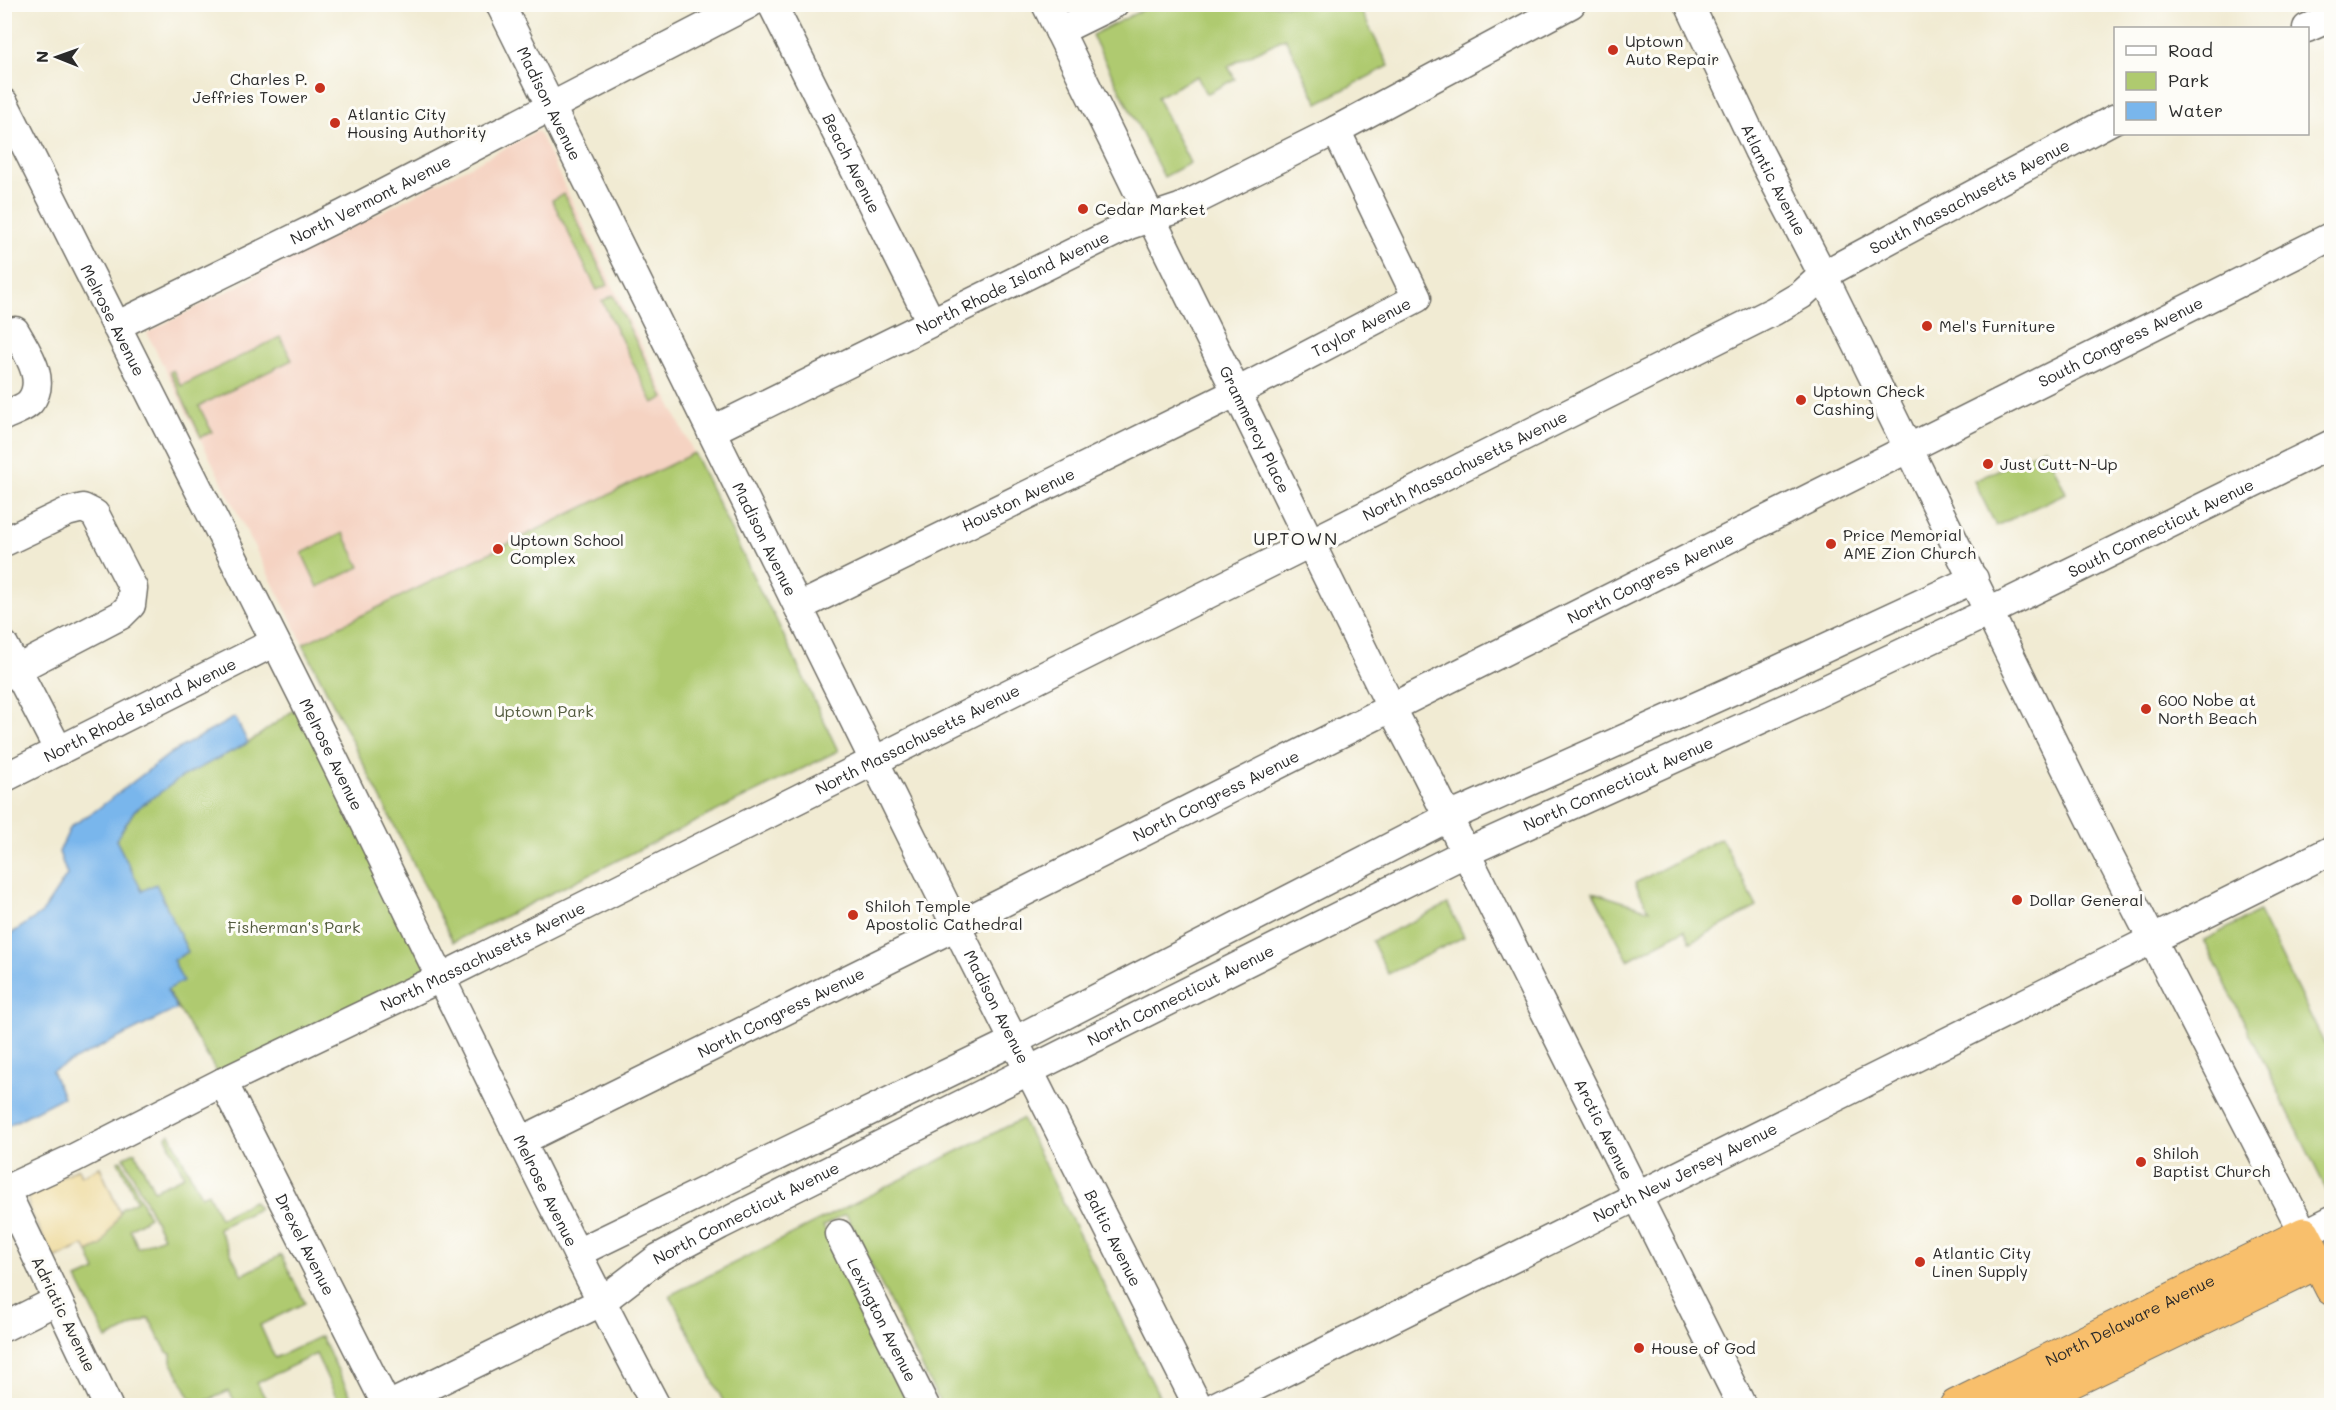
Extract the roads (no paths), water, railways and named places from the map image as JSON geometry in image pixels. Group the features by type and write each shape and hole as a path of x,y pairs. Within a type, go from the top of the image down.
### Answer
{"highway":[{"name":"North Delaware Avenue","path":"1956,1406 2323,1252"},
{"name":"North Delaware Avenue","path":"2020,1406 2199,1318 2323,1252"}],"street":[{"name":"Madison Avenue","path":"500,4 956,926 1031,1072"},
{"name":"North Vermont Avenue","path":"116,326 344,214 749,4"},
{"name":"Beach Avenue","path":"772,4 931,322"},
{"name":"Grammercy Place","path":"1046,4 1150,220 1465,853"},
{"path":"1059,31 1114,4"},
{"name":"North Rhode Island Avenue","path":"711,431 1129,225 1150,220 1180,208 1336,130 1572,4"},
{"name":"Atlantic Avenue","path":"1689,4 1758,150 1909,447 2152,939 2323,1252"},
{"path":"2309,27 2331,17 2325,4"},
{"name":"Melrose Avenue","path":"4,103 275,642 520,1141 656,1406"},
{"name":"South Massachusetts Avenue","path":"1823,275 2114,119"},
{"name":"Taylor Avenue","path":"1237,392 1417,298 1336,130"},
{"name":"South Congress Avenue","path":"1909,447 2331,236"},
{"name":"North Massachusetts Avenue","path":"5,1190 440,978 1774,311 1801,296 1823,275"},
{"path":"4,416 29,403 37,388 37,377 33,366 15,331"},
{"name":"Houston Avenue","path":"799,607 1237,392"},
{"name":"South Connecticut Avenue","path":"1989,612 2331,444"},
{"name":"North Congress Avenue","path":"520,1141 956,926 1909,447"},
{"path":"4,542 67,512 83,508 95,514 133,588 131,606 120,615 11,673"},
{"path":"577,1253 1014,1041 1447,818 1769,674 1974,579"},
{"name":"North Connecticut Avenue","path":"388,1406 601,1302 658,1258 1465,853 1799,702 1989,612"},
{"name":"North Rhode Island Avenue","path":"4,778 275,642"},
{"path":"4,645 11,673 59,751"},
{"name":"North New Jersey Avenue","path":"1216,1406 2331,850"},
{"name":"Arctic Avenue","path":"1465,853 1742,1406"},
{"name":"Baltic Avenue","path":"1031,1072 1198,1406"},
{"name":"Drexel Avenue","path":"223,1082 388,1406"},
{"name":"Adriatic Avenue","path":"5,1190 108,1406"},
{"name":"Lexington Avenue","path":"839,1234 925,1406"},
{"path":"4,1327 56,1301"}],"water":[{"path":"235,717 248,743 182,777 134,811 116,840 142,891 156,884 188,952 173,960 183,981 167,990 177,1009 52,1071 63,1097 5,1127 5,938 42,913 67,875 59,852 71,826 95,811 171,753"}],"place":[{"name":"Uptown Auto Repair","path":"1613,50"},
{"name":"Charles P. Jeffries Tower","path":"320,88"},
{"name":"Atlantic City Housing Authority","path":"335,123"},
{"name":"Cedar Market","path":"1083,209"},
{"name":"Mel's Furniture","path":"1927,326"},
{"name":"Uptown Check Cashing","path":"1801,400"},
{"name":"Just Cutt-N-Up","path":"1988,464"},
{"name":"Price Memorial AME Zion Church","path":"1831,544"},
{"name":"Uptown School Complex","path":"498,549"},
{"name":"600 Nobe at North Beach","path":"2146,709"},
{"name":"Dollar General","path":"2017,900"},
{"name":"Shiloh Temple Apostolic Cathedral","path":"853,915"},
{"name":"Shiloh Baptist Church","path":"2141,1162"},
{"name":"Atlantic City Linen Supply","path":"1920,1262"},
{"name":"House of God","path":"1639,1348"}],"district":[{"name":"UPTOWN","path":"1296,539"}],"park label":[{"name":"Uptown Park","path":"544,711"},
{"name":"Fisherman's Park","path":"294,927"}]}
